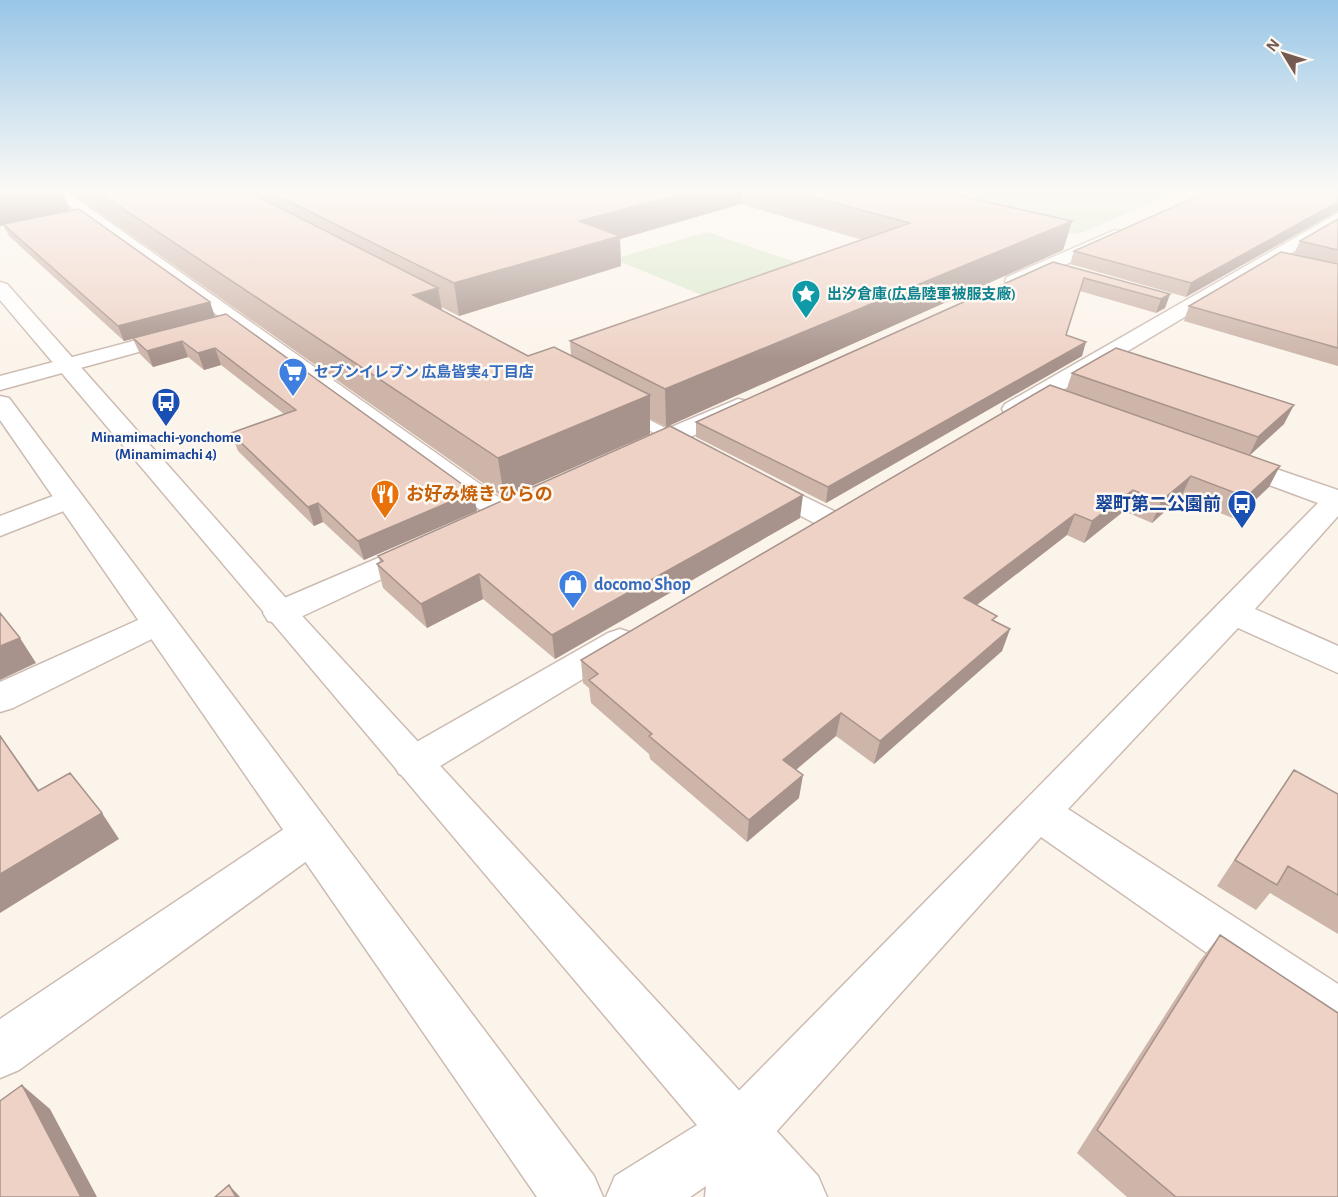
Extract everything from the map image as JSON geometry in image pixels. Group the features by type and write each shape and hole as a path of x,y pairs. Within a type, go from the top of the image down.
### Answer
{"street":[{"path":"137,248 501,512"},
{"path":"993,290 1087,248"},
{"path":"991,423 1042,393 1178,303 1284,259 1299,248"},
{"path":"1047,266 1080,275"},
{"path":"0,288 280,612 797,1197"},
{"path":"0,383 236,320"},
{"path":"1042,393 1074,405"},
{"path":"617,460 756,397"},
{"path":"0,403 573,1197"},
{"path":"670,436 701,453"},
{"path":"636,1197 738,1132 1038,812 1233,612 1338,500 1206,453"},
{"path":"744,475 838,513 797,537"},
{"path":"0,527 69,499"},
{"path":"280,612 437,541"},
{"path":"1233,612 1338,661"},
{"path":"0,698 158,622"},
{"path":"413,763 643,627"},
{"path":"1038,812 1338,1014"},
{"path":"0,1052 311,834"},
{"path":"735,1197 738,1132"}],"lane":[{"path":"617,408 670,436"}],"green space":[{"path":"652,248 754,248 798,263 704,296 614,259"}],"building":[{"path":"30,248 134,248 210,302 118,326"},
{"path":"182,248 359,248 438,288 413,295 528,356 554,347 650,395 498,458"},
{"path":"383,248 578,248 454,283"},
{"path":"838,248 1007,248 665,389 570,341"},
{"path":"1081,248 1255,248 1191,283 1074,251"},
{"path":"1281,252 1338,264 1338,348 1189,306"},
{"path":"1053,262 1170,294 1161,299 1084,278 1066,335 1086,342 828,487 696,422"},
{"path":"226,314 473,492 358,541 318,503 308,507 231,433 296,410 215,348 198,353 182,341 147,351 133,338"},
{"path":"1116,348 1294,405 1258,437 1072,373"},
{"path":"1050,385 1280,466 1246,497 1191,476 1161,501 1133,490 1092,521 1075,514 964,598 997,616 992,620 1010,629 880,741 841,713 783,760 803,775 749,820 649,736 652,734 589,680 598,674 581,660"},
{"path":"670,426 803,495 552,635 479,574 421,604 377,564 383,561 378,556"},
{"path":"0,613 20,638 0,646"},
{"path":"0,736 38,791 70,773 102,813 0,874"},
{"path":"1294,770 1338,794 1338,895 1288,866 1277,885 1235,860"},
{"path":"1220,935 1338,1013 1338,1197 1176,1197 1097,1130"},
{"path":"22,1085 81,1197 0,1197 0,1101"},
{"path":"229,1185 236,1197 215,1197"}],"place":[{"name":"出汐倉庫(広島陸軍被服支廠)","path":"806,320"},
{"name":"セブンイレブン 広島皆実4丁目店","path":"293,398"},
{"name":"Minamimachi-yonchome (Minamimachi 4)","path":"166,428"},
{"name":"お好み焼き ひらの","path":"385,520"},
{"name":"翠町第二公園前","path":"1242,530"},
{"name":"docomo Shop","path":"573,610"}]}
